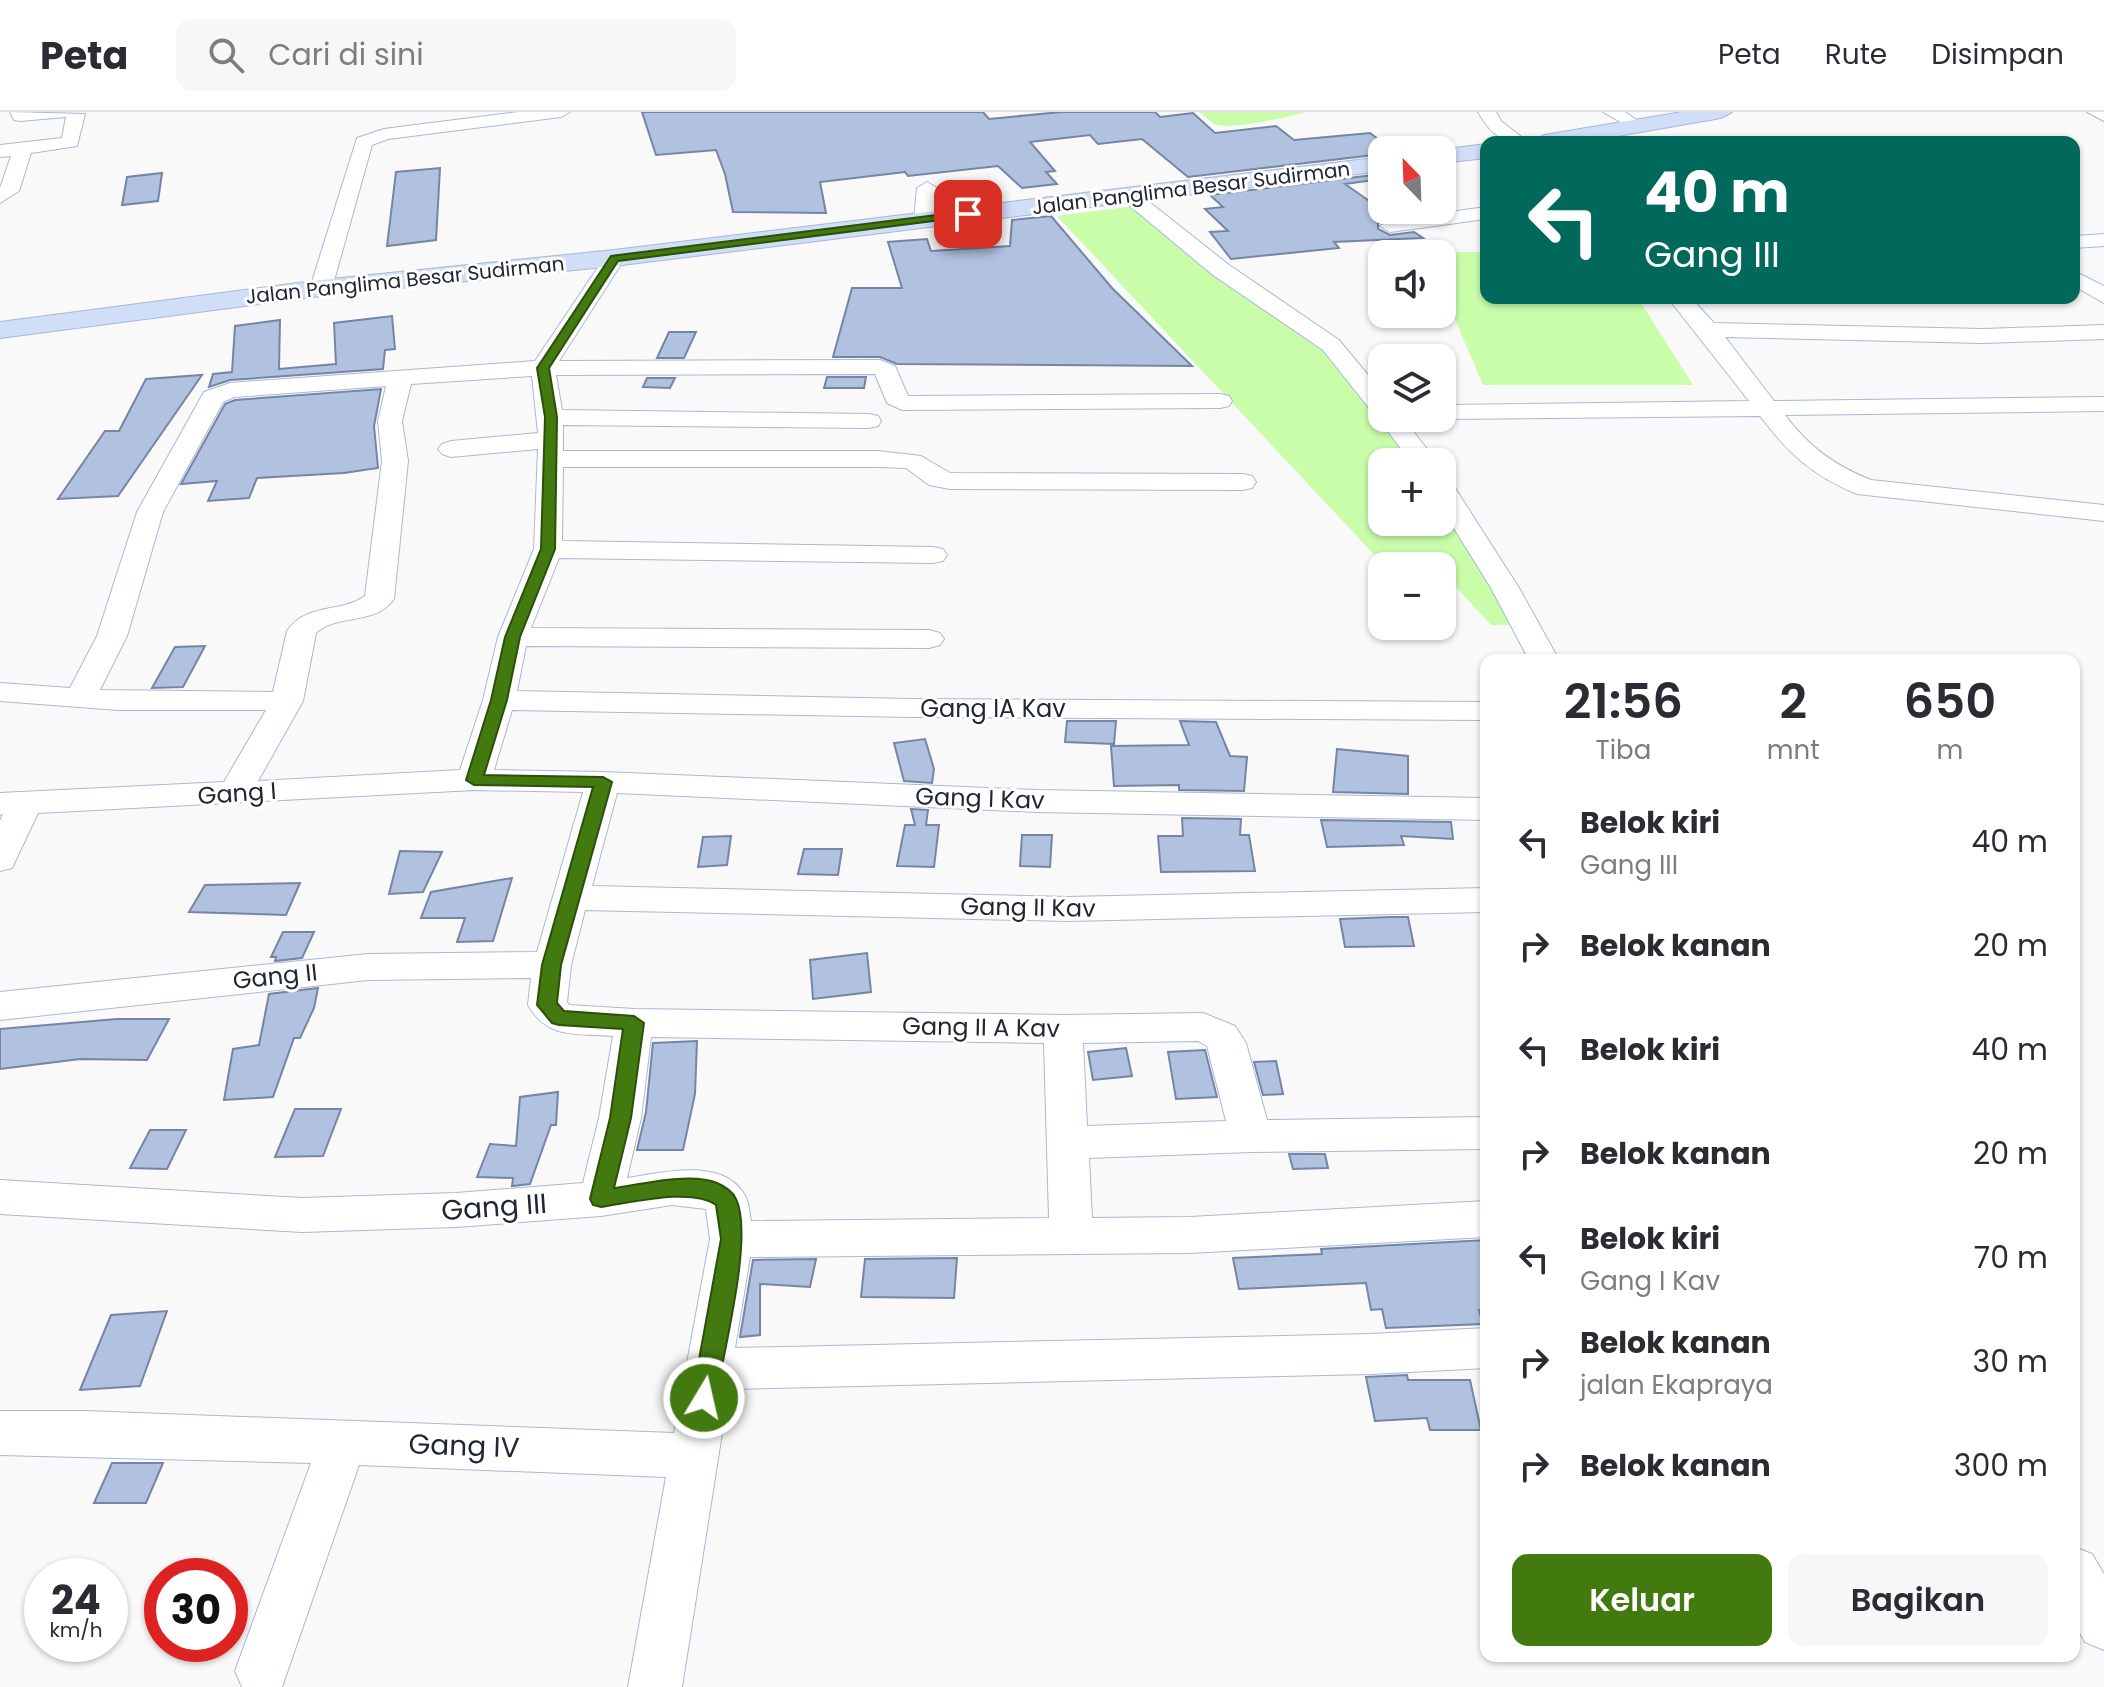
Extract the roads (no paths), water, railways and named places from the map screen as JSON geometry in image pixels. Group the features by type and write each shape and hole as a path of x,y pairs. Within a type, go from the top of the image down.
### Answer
{"main road":[{"path":"1578,136 1721,112"},
{"path":"1456,154 1480,152"},
{"name":"Jalan Panglima Besar Sudirman","path":"0,330 321,288 614,258 1368,166"}],"street":[{"path":"321,288 364,142 384,134 561,112"},
{"path":"1487,112 1494,124 1511,136"},
{"path":"1612,112 1636,126"},
{"path":"2096,112 2104,116"},
{"path":"0,151 70,142 72,116 17,121"},
{"path":"0,197 9,191 23,149"},
{"path":"924,219 927,188"},
{"path":"1131,197 1221,270 1331,345 1368,391"},
{"path":"1390,226 1480,214"},
{"path":"2080,242 2104,240"},
{"path":"474,780 499,700 513,637 548,549 551,439 543,368 614,258"},
{"path":"2080,281 2104,296"},
{"path":"1684,304 1708,330 1794,444 1834,475 1866,488 2104,513"},
{"path":"1708,330 1983,336 2104,332"},
{"path":"80,699 112,636 150,512 213,397 230,390 543,368 880,367 887,371 896,398 902,403 1220,401"},
{"path":"234,793 287,701 302,631 307,623 319,617 367,609 379,599 395,461 390,421 400,379"},
{"path":"1456,412 2104,404"},
{"path":"451,449 551,439 869,421"},
{"path":"1401,432 1413,448"},
{"path":"551,439 912,461 938,479 950,481 1243,482"},
{"path":"1456,510 1505,588 1541,654"},
{"path":"548,549 933,555"},
{"path":"513,637 929,639"},
{"path":"0,692 80,699 287,701"},
{"name":"Gang IA Kav","path":"499,700 913,708 1480,711"},
{"name":"Gang I Kav","path":"474,780 603,782 1037,801 1480,809"},
{"name":"Gang I","path":"12,805 474,780"},
{"name":"Gang II A Kav","path":"603,782 552,965 547,1005 559,1018 634,1023 1063,1029 1203,1027 1226,1043 1251,1136"},
{"path":"0,860 12,805"},
{"name":"Gang II Kav","path":"569,898 1067,909 1480,900"},
{"name":"Gang II","path":"0,1006 368,967 552,965"},
{"path":"601,1199 620,1118 634,1023"},
{"path":"1063,1029 1071,1236"},
{"path":"1066,1143 1251,1136 1480,1133"},
{"name":"Gang III","path":"0,1197 302,1215 456,1210 601,1199 672,1188 712,1190 726,1201 732,1239 694,1456"},
{"path":"732,1239 1190,1235 1480,1219"},
{"path":"709,1369 1371,1354 1480,1348"},
{"name":"Gang IV","path":"0,1433 85,1433 694,1456"},
{"path":"262,1671 343,1442"},
{"path":"655,1687 694,1456"},
{"path":"2080,1582 2104,1624"}]}
